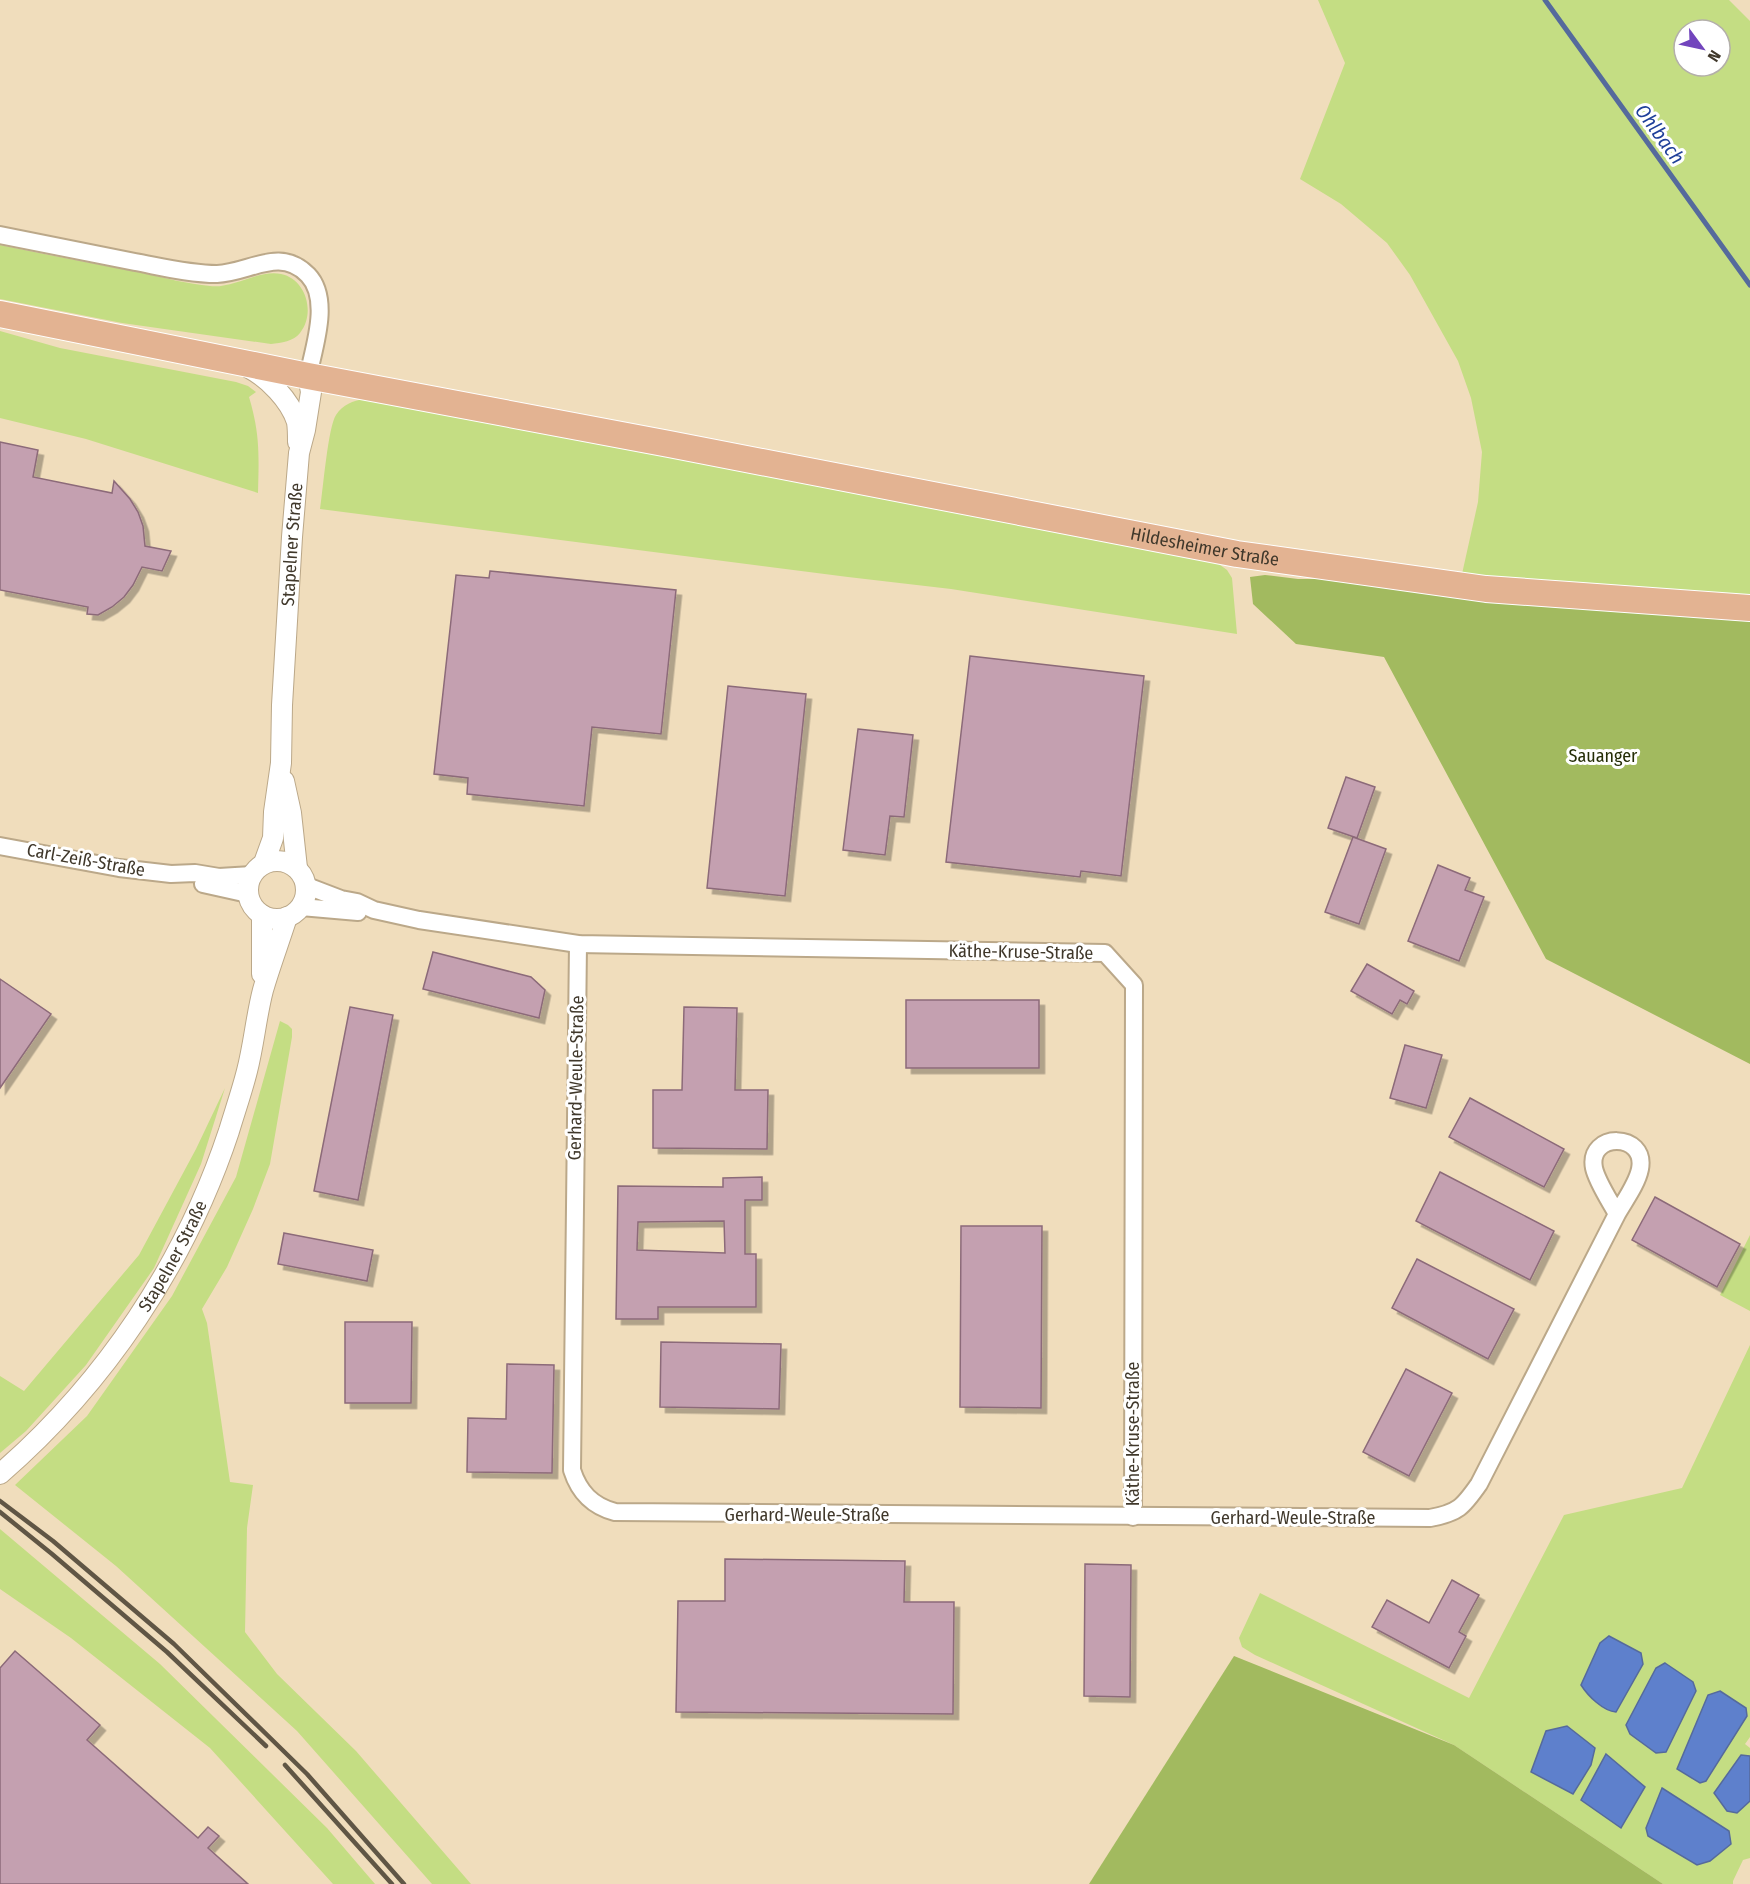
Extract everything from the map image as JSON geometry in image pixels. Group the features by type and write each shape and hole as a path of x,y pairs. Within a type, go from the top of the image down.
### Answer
{"main road":[{"name":"Hildesheimer Straße","path":"0,314 234,362 657,441 1238,554 1486,589 1750,608"}],"street":[{"path":"0,235 177,270 218,274 277,260 300,268 309,276 319,296 318,324 308,376 299,398 297,422 299,453"},
{"path":"234,362 259,373 269,381 285,401 297,422"},
{"name":"Stapelner Straße","path":"255,877 273,838 281,763 283,676 299,453 311,392 308,376"},
{"name":"Stapelner Straße","path":"262,992 294,912 306,894 307,886 297,868 291,813 281,763"},
{"name":"Carl-Zeiß-Straße","path":"0,846 119,868 171,874 195,873 219,877 255,877"},
{"path":"297,868 282,860 255,877 250,902 262,915 279,919 294,912 374,910"},
{"path":"307,886 374,910 419,920 578,944"},
{"name":"Stapelner Straße","path":"0,1474 30,1448 80,1394 129,1334 168,1270 200,1203 228,1133 247,1070 262,992 262,915"},
{"name":"Gerhard-Weule-Straße","path":"578,944 572,1470 587,1498 607,1510 622,1513 1430,1518 1456,1511 1468,1500 1479,1484 1617,1214"},
{"name":"Käthe-Kruse-Straße","path":"578,944 1106,953 1134,985 1133,1517"}],"green space":[{"path":"1318,0 1729,0 1750,21 1750,596 1462,574 1478,502 1482,452 1471,398 1458,361 1410,275 1387,243 1341,204 1300,179 1345,63"},
{"path":"0,245 210,286 227,285 264,274 281,274 297,283 306,298 308,307 305,325 294,338 271,344 122,323 0,299"},
{"path":"0,331 60,348 248,386 256,392 249,397 258,445 258,493 86,439 0,418"},
{"path":"364,399 1216,562 1227,570 1232,578 1237,634 951,589 320,509 333,422 345,406"},
{"name":"Sauanger","path":"1265,575 1323,579 1486,600 1750,620 1750,1064 1546,959 1384,657 1296,644 1253,604 1250,577"},
{"path":"280,1021 292,1029 292,1037 270,1164 227,1267 202,1309 207,1323 230,1482 253,1485 247,1528 245,1632 277,1674 356,1751 471,1884 432,1884 297,1731 116,1566 15,1485 87,1416 172,1296 236,1177"},
{"path":"225,1088 201,1164 154,1268 86,1365 26,1431 0,1453 0,1376 24,1391 139,1255 196,1149"},
{"path":"1750,1235 1750,1311 1720,1295"},
{"path":"1750,1345 1750,1737 1745,1744 1750,1748 1750,1756 1741,1756 1737,1813 1750,1801 1750,1858 1743,1860 1733,1884 1663,1884 1454,1745 1255,1655 1242,1647 1239,1638 1260,1593 1469,1698 1564,1515 1682,1488"},
{"path":"0,1529 160,1664 327,1828 375,1884 333,1884 210,1748 71,1638 0,1589"},
{"path":"1234,1656 1454,1745 1663,1884 1089,1884"}],"water":[{"path":"1609,1636 1641,1653 1643,1664 1616,1712 1596,1702 1581,1685 1600,1643"},
{"path":"1665,1663 1693,1682 1696,1691 1666,1752 1656,1753 1630,1734 1626,1725 1656,1668"},
{"path":"1720,1691 1746,1708 1747,1716 1706,1781 1700,1783 1677,1769 1708,1695"},
{"path":"1567,1726 1595,1748 1591,1765 1573,1794 1531,1772 1546,1731"},
{"path":"1606,1754 1645,1787 1621,1828 1581,1800"},
{"path":"1741,1755 1750,1756 1750,1801 1737,1813 1727,1811 1714,1793"},
{"path":"1662,1788 1729,1831 1731,1844 1710,1861 1697,1865 1648,1836 1646,1828"}],"building":[{"path":"0,442 38,450 33,477 112,493 114,481 138,512 143,526 145,546 171,551 162,571 142,567 124,597 98,615 87,614 88,607 0,590"},
{"path":"490,571 676,590 661,734 592,727 584,806 467,794 468,778 434,774 456,575 489,578"},
{"path":"970,656 1144,676 1121,876 1081,871 1080,877 946,862"},
{"path":"728,686 806,694 785,896 707,888"},
{"path":"858,729 913,735 904,817 890,816 885,855 843,850"},
{"path":"1346,777 1375,787 1357,838 1328,828"},
{"path":"1353,837 1386,849 1359,924 1325,912"},
{"path":"1438,865 1470,878 1465,890 1484,897 1459,961 1408,941"},
{"path":"433,952 531,977 545,990 539,1018 423,989"},
{"path":"1367,964 1414,991 1407,1004 1400,1000 1392,1014 1351,991"},
{"path":"0,979 51,1014 0,1088"},
{"path":"906,1000 1039,1000 1039,1068 906,1068"},
{"path":"350,1007 393,1015 358,1200 314,1191"},
{"path":"684,1007 737,1008 735,1090 768,1090 767,1149 653,1148 653,1090 682,1090"},
{"path":"1405,1045 1442,1055 1426,1108 1390,1098"},
{"path":"1470,1098 1564,1149 1544,1187 1449,1137"},
{"path":"1440,1172 1554,1231 1530,1280 1416,1221"},
{"path":"762,1177 762,1200 745,1200 745,1254 756,1254 756,1307 658,1307 658,1319 616,1319 618,1186 723,1187 723,1178","holes":["724,1221 725,1253 637,1250 638,1222"]},
{"path":"1655,1197 1740,1244 1717,1287 1632,1240"},
{"path":"961,1226 1042,1226 1041,1408 960,1407"},
{"path":"284,1233 373,1250 367,1281 278,1264"},
{"path":"1417,1259 1514,1309 1488,1359 1392,1308"},
{"path":"345,1322 412,1322 411,1403 345,1403"},
{"path":"661,1342 781,1344 779,1409 660,1407"},
{"path":"507,1364 554,1365 552,1473 467,1472 468,1418 506,1419"},
{"path":"1406,1369 1452,1393 1409,1476 1363,1452"},
{"path":"725,1559 905,1561 904,1602 954,1602 953,1714 676,1712 678,1601 725,1601"},
{"path":"1085,1564 1131,1565 1130,1697 1084,1696"},
{"path":"1452,1580 1479,1595 1459,1632 1466,1636 1449,1668 1372,1627 1387,1600 1429,1623"},
{"path":"15,1651 100,1725 87,1740 198,1838 208,1827 219,1836 208,1848 248,1884 0,1884 0,1668"}],"waterway":[{"name":"Ohlbach","path":"1545,0 1750,285"}],"railway":[{"path":"0,1501 53,1541 174,1644 307,1774 404,1884"},
{"path":"0,1512 167,1652 266,1746"},
{"path":"285,1765 392,1884"}]}
